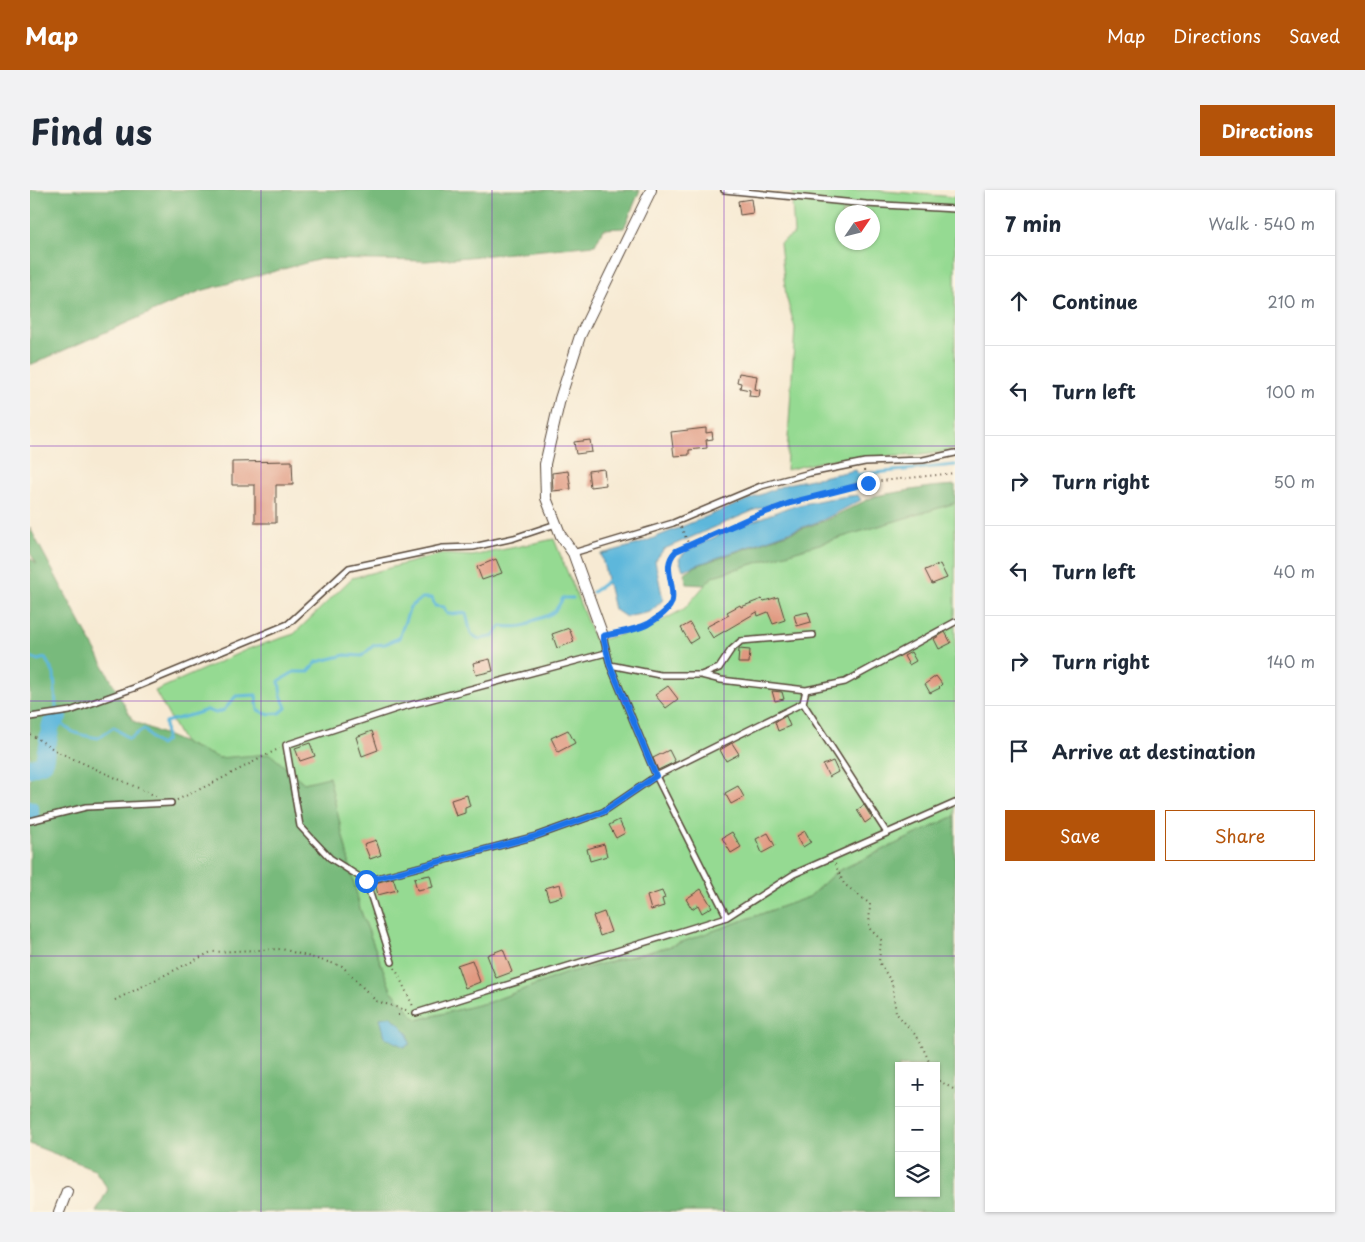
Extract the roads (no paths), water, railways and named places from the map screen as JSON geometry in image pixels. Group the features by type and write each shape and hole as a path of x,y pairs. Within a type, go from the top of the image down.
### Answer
{"street":[{"path":"603,636 573,553 561,536 546,498 545,464 560,400 580,336 650,190"},
{"path":"59,1212 67,1191"}],"lane":[{"path":"724,190 866,204 955,209"},
{"path":"573,553 673,523 761,486 865,462 923,460 955,454"},
{"path":"30,717 70,711 125,692 288,624 349,568 443,548 473,547 514,538 556,524"},
{"path":"610,665 660,674 701,675 721,680 806,690 846,682 955,622"},
{"path":"701,675 719,668 731,650 741,641 813,635"},
{"path":"603,636 610,665 656,776 726,917"},
{"path":"392,962 366,881 330,858 300,826 286,745 399,708 606,653"},
{"path":"366,881 536,836 603,812 656,776 802,703 806,690"},
{"path":"802,703 886,833"},
{"path":"30,821 86,807 171,802"},
{"path":"416,1013 726,917 794,874 955,803"}],"water":[{"path":"856,470 859,477 857,484 800,496 757,509 664,549 655,561 663,600 650,612 626,617 614,609 601,554 639,544 787,484"},
{"path":"858,495 861,500 823,520 683,570 679,559 686,551 723,533 789,507"},
{"path":"391,1016 408,1033 410,1044 404,1047 385,1037 380,1018"}],"waterway":[{"path":"854,475 955,465"},
{"path":"593,592 609,580"},
{"path":"57,716 60,722 69,730 80,734 98,738 114,727 129,739 144,729 160,745 166,740 165,722 207,710 216,713 224,710 236,696 256,695 258,710 266,714 280,713 286,708 281,695 279,681 294,672 308,672 317,662 345,655 362,656 374,645 385,644 399,638 410,607 422,598 432,598 435,606 444,607 447,614 466,613 471,634 479,639 492,637 501,626 519,627 529,624 552,613 563,598 573,598"},
{"path":"30,657 38,660 45,658 54,674 56,707"},
{"path":"48,740 51,724 58,717"},
{"path":"30,768 44,763 46,750"},
{"path":"30,809 30,816"}]}
